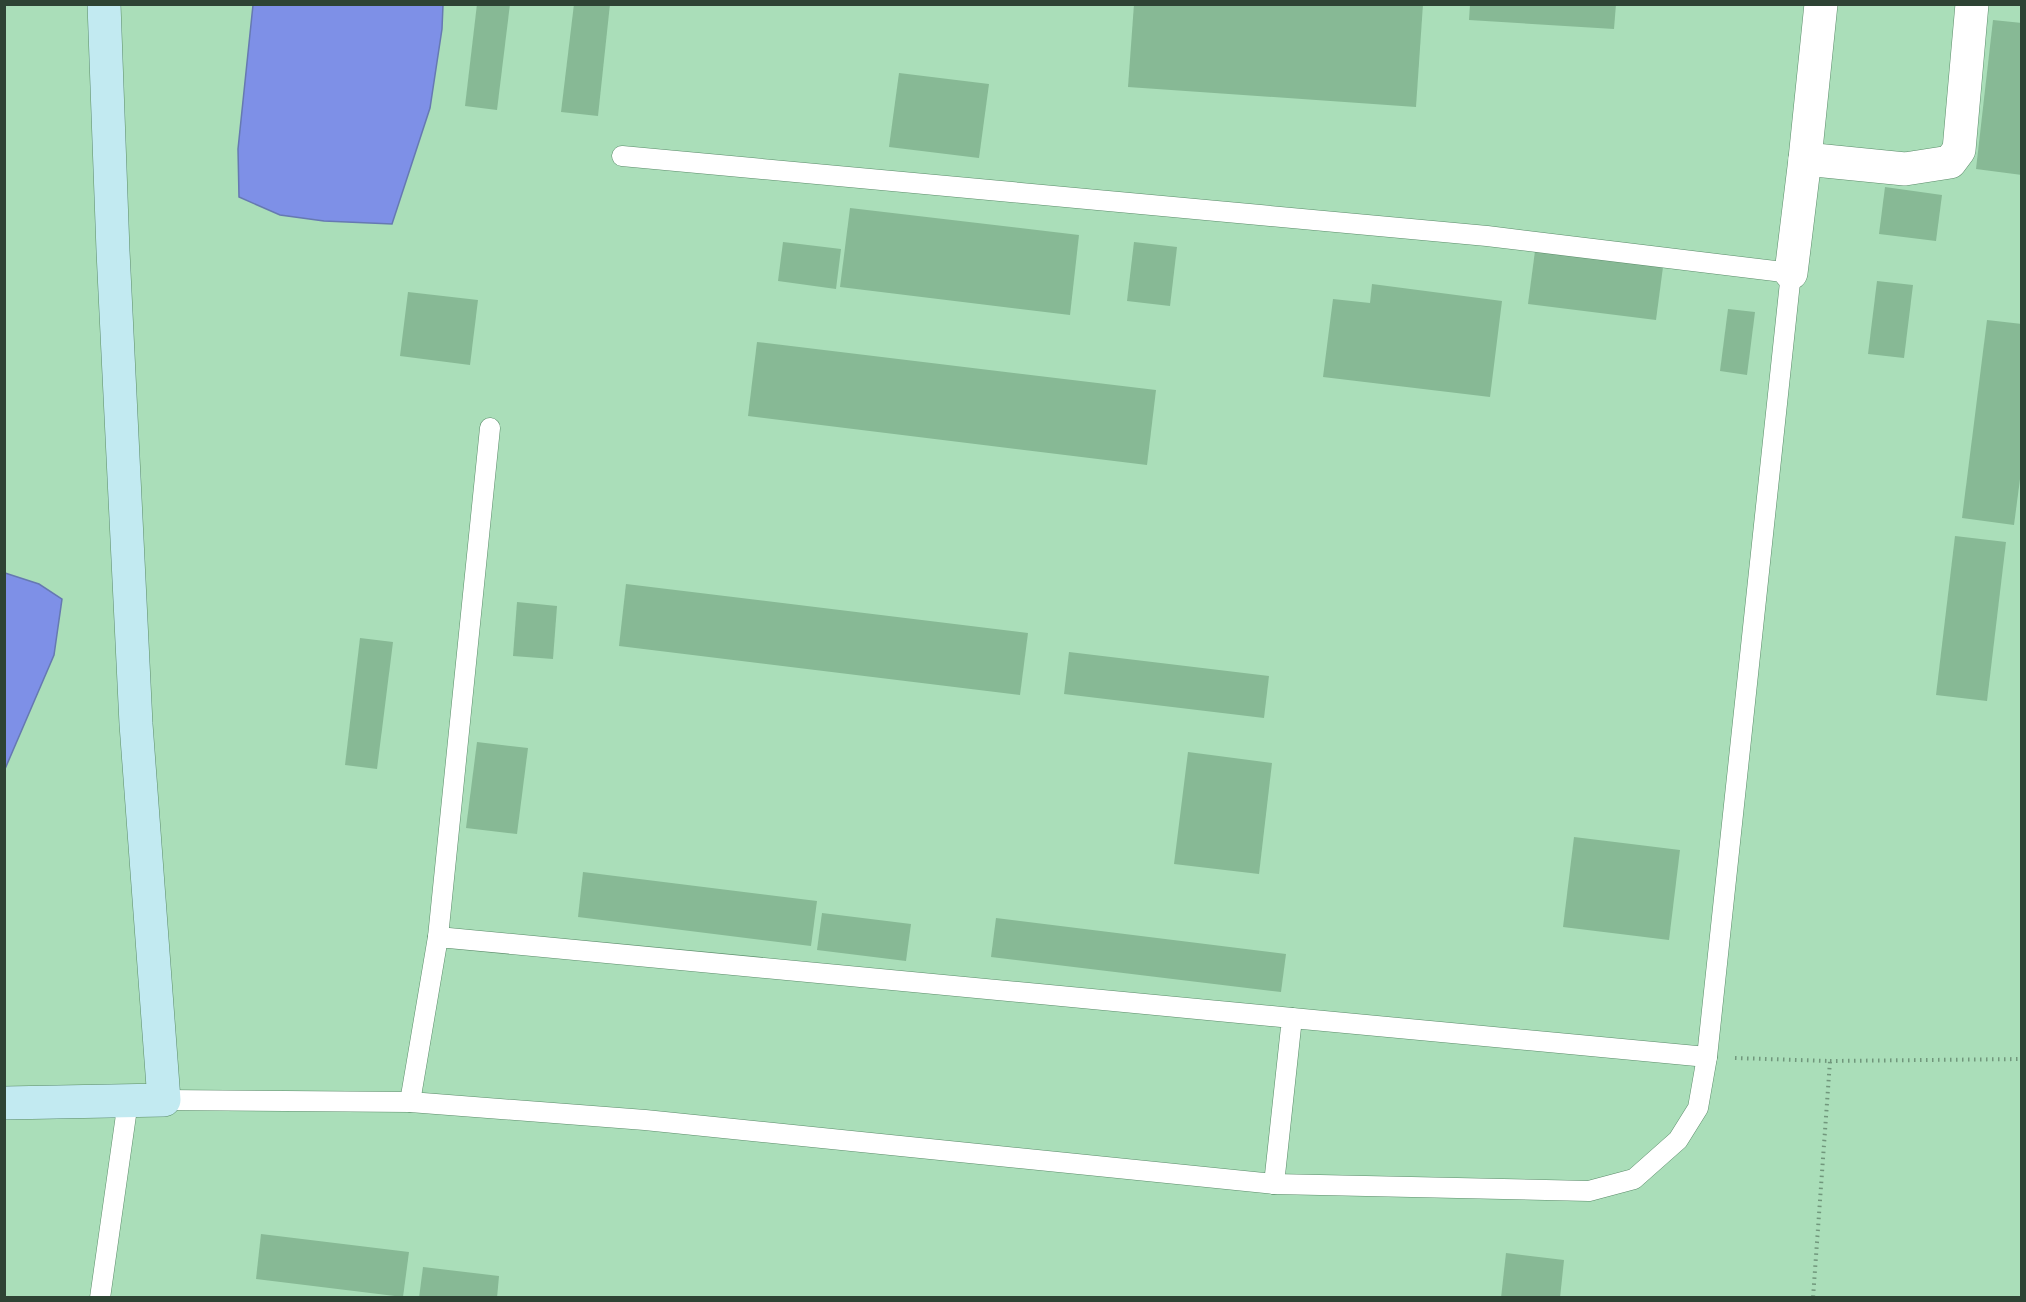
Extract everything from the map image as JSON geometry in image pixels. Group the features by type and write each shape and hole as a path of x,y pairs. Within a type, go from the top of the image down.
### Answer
{"main road":[{"path":"4,1103 164,1100 136,723 113,251 104,4"}],"street":[{"path":"1791,273 1821,4"},
{"path":"1805,159 1905,170 1950,162 1959,150 1972,4"}],"lane":[{"path":"164,1100 410,1102 645,1120 1274,1184 1589,1191 1634,1179 1678,1140 1698,1108 1707,1057 1791,273 1487,236 622,156"},
{"path":"410,1102 438,937 490,428"},
{"path":"438,937 1707,1057"},
{"path":"1274,1184 1292,1018"},
{"path":"100,1298 129,1101"}],"path":[{"path":"1707,1057 1830,1061 2022,1059"},
{"path":"1812,1298 1830,1061"}],"water":[{"path":"253,5 443,5 442,29 430,108 392,224 324,221 280,215 239,197 238,149"},
{"path":"5,573 39,584 62,599 54,655 5,769"}],"building":[{"path":"477,4 510,4 497,110 465,106"},
{"path":"574,4 610,4 598,116 561,112"},
{"path":"1134,4 1423,4 1416,107 1128,87"},
{"path":"1470,4 1616,4 1614,29 1469,20"},
{"path":"1993,20 2022,23 2022,175 1976,169"},
{"path":"899,73 989,84 979,158 889,147"},
{"path":"1885,187 1942,195 1936,241 1879,234"},
{"path":"850,208 1079,235 1070,315 840,287"},
{"path":"783,242 841,249 836,289 778,281"},
{"path":"1134,242 1177,247 1170,306 1127,301"},
{"path":"1535,251 1663,267 1656,320 1528,304"},
{"path":"1877,281 1913,285 1904,358 1868,354"},
{"path":"1372,284 1502,301 1490,397 1323,377 1333,299 1370,303"},
{"path":"408,292 478,300 470,365 400,356"},
{"path":"1728,309 1755,312 1747,375 1720,371"},
{"path":"1987,320 2022,324 2022,464 2014,525 1962,518"},
{"path":"757,342 1156,390 1147,465 748,416"},
{"path":"1955,536 2006,542 1987,701 1936,695"},
{"path":"626,584 1028,633 1020,695 619,646"},
{"path":"517,602 557,606 553,659 513,656"},
{"path":"360,638 393,642 377,769 345,765"},
{"path":"1069,652 1269,676 1264,718 1064,694"},
{"path":"477,742 528,748 517,834 466,828"},
{"path":"1188,752 1272,763 1259,874 1174,864"},
{"path":"1574,837 1680,850 1669,940 1563,927"},
{"path":"583,872 817,901 811,946 578,917"},
{"path":"822,913 911,924 906,961 817,950"},
{"path":"996,918 1286,954 1281,992 991,957"},
{"path":"261,1234 409,1252 403,1297 256,1279"},
{"path":"1506,1253 1564,1260 1560,1298 1501,1298"},
{"path":"423,1267 499,1276 497,1298 419,1298"}]}
